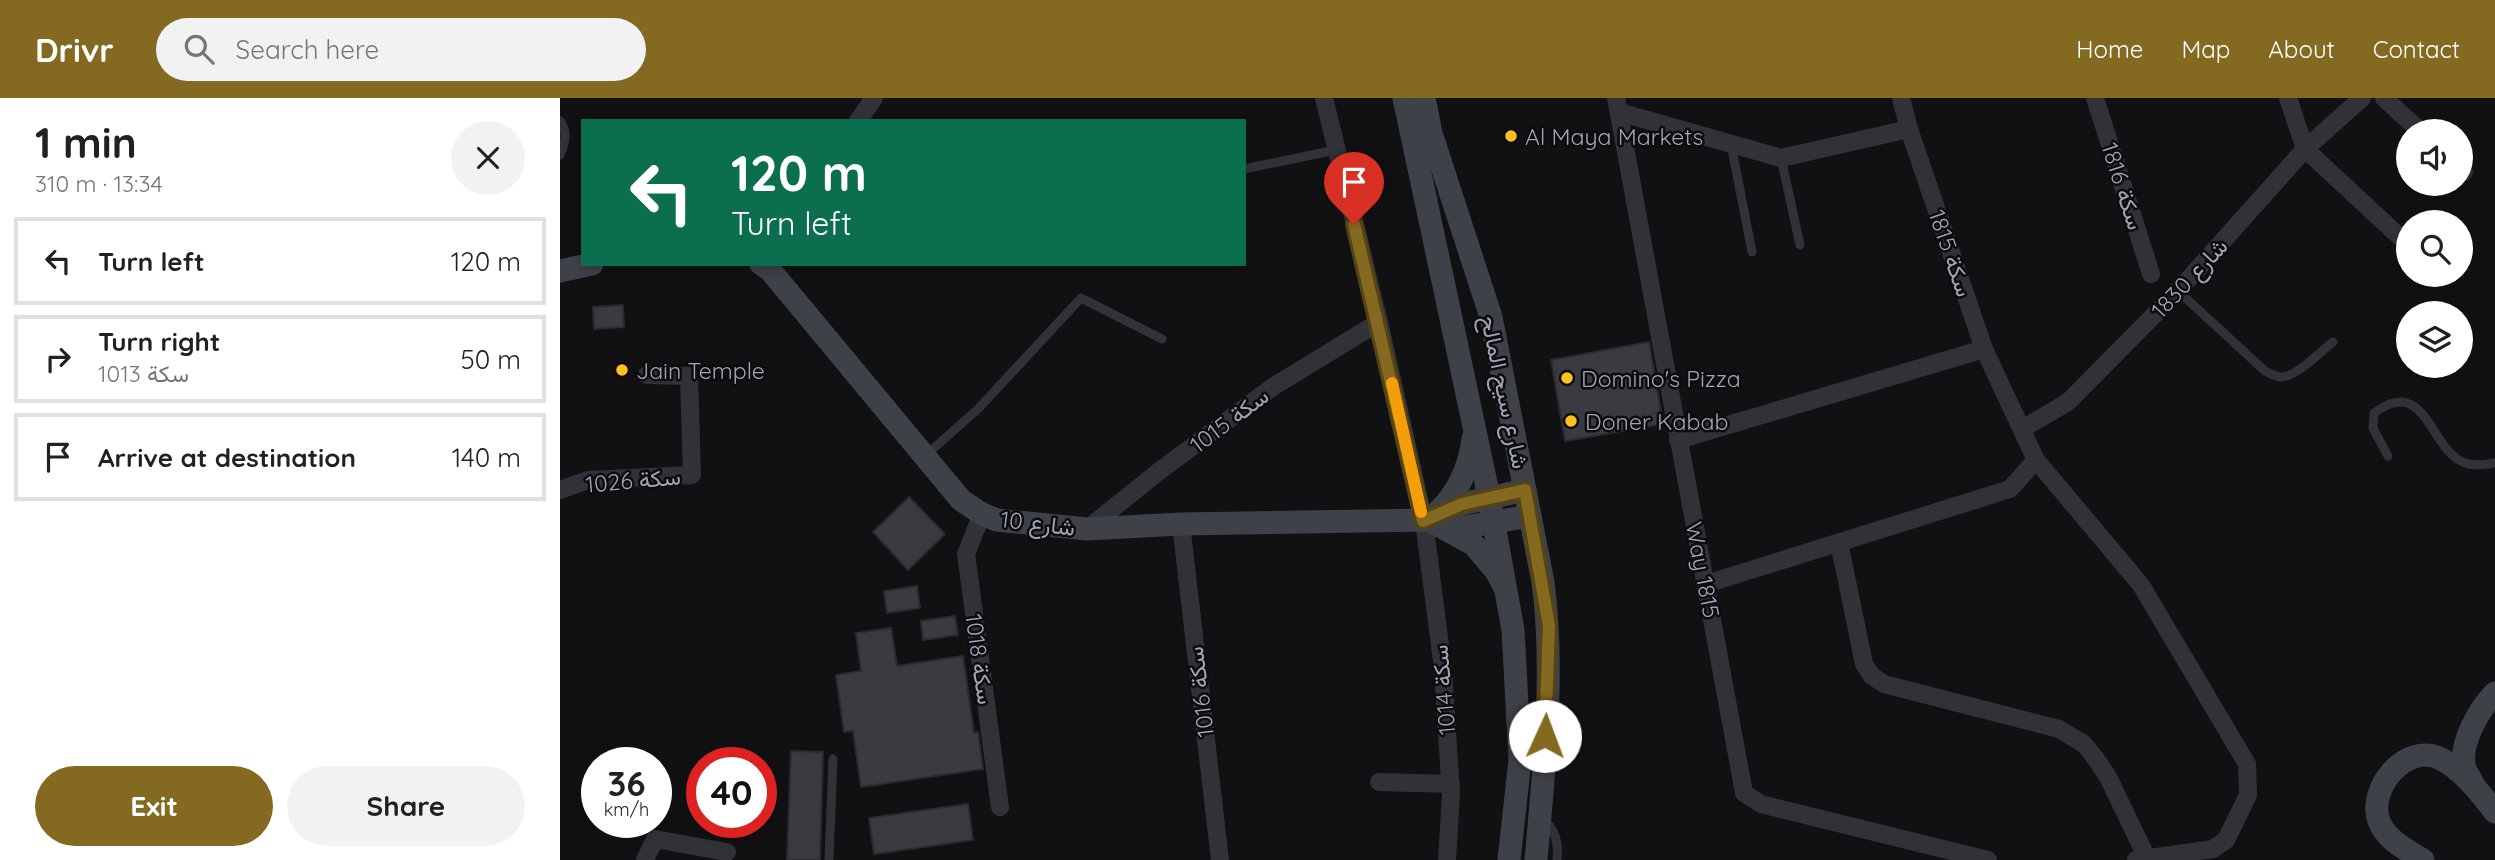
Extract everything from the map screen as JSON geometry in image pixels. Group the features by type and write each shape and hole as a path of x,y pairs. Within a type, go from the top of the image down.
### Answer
{"street":[{"name":"سكة 1014","path":"1324,98 1379,322 1433,520 1451,784 1447,860"},
{"name":"شارع سيح المالح","path":"1404,98 1489,497 1513,630 1520,760 1509,860"},
{"name":"شارع سيح المالح","path":"1424,98 1431,133 1491,317 1549,626 1536,860"},
{"name":"سكة 1815","path":"1902,98 1909,129 1984,349 2022,429"},
{"name":"سكة 1816","path":"2095,98 2151,274"},
{"path":"2288,98 2305,149 2396,233"},
{"name":"1830 شارع","path":"2022,429 2068,402 2178,291 2305,149 2362,98"},
{"path":"2384,98 2407,119"},
{"path":"1617,105 1781,158 1909,129"},
{"name":"Way 1815","path":"1617,105 1744,793 1761,804 1987,860"},
{"path":"560,271 583,266"},
{"name":"شارع 10","path":"764,266 961,500 997,520 1087,529 1181,524 1433,520 1453,528 1530,516"},
{"name":"سكة 1015","path":"1087,529 1162,469 1274,386 1379,322"},
{"path":"1678,440 1984,349"},
{"name":"سكة 1026","path":"560,490 588,480 692,475 690,376 647,375"},
{"path":"1433,520 1464,478 1470,462 1475,429"},
{"path":"1839,542 1864,664 1872,676 1884,684 2059,729 2084,744 2108,777 2142,859 2213,849 2227,840 2248,795 2247,764 2141,585 2036,460 2022,429"},
{"path":"1706,584 2010,489 2036,460"},
{"path":"1433,520 1462,504 1525,490"},
{"name":"سكة 1018","path":"982,514 966,554 1000,807"},
{"path":"1433,520 1474,545 1496,571 1504,586"},
{"name":"سكة 1016","path":"1181,524 1220,860"},
{"path":"2474,786 2465,768 2464,754 2469,735 2482,709 2495,692"},
{"path":"2441,759 2450,748 2469,735"},
{"path":"2423,860 2388,835 2379,821 2378,800 2388,777 2397,767 2411,758 2424,755 2441,759 2474,786 2495,812"},
{"path":"1379,782 1451,784"},
{"path":"645,860 655,839 727,852"}],"lane":[{"path":"560,121 565,127 566,136 560,155"},
{"path":"1731,144 1752,252"},
{"path":"1246,169 1336,150"},
{"path":"1781,158 1800,245"},
{"path":"2178,291 2275,376 2293,374 2333,342"},
{"path":"924,456 978,409 1081,298 1162,339"},
{"path":"2388,456 2373,428 2374,413 2388,402 2401,400 2414,406 2451,454 2466,464 2495,463"},
{"path":"829,860 833,759"},
{"path":"1540,817 1550,825 1556,835 1557,860"}],"building":[{"path":"623,305 624,327 594,329 593,307"},
{"path":"1649,342 1663,424 1565,441 1551,360"},
{"path":"909,497 945,534 908,570 873,532"},
{"path":"917,586 920,608 887,613 884,591"},
{"path":"955,616 958,635 923,640 921,621"},
{"path":"891,628 897,666 963,656 974,733 978,732 983,769 861,787 853,731 844,732 836,675 861,671 856,633"},
{"path":"791,751 823,752 820,860 787,860"},
{"path":"968,804 973,840 874,854 869,818"}],"slow traffic":[{"path":"1392,383 1421,512"}],"place":[{"name":"Al Maya Markets","path":"1511,136"},
{"name":"Jain Temple","path":"622,370"},
{"name":"Domino's Pizza","path":"1567,378"},
{"name":"Doner Kabab","path":"1571,421"}],"route":[{"path":"1354,224 1379,322 1423,521 1448,508 1525,490 1549,626 1545,736"}]}
